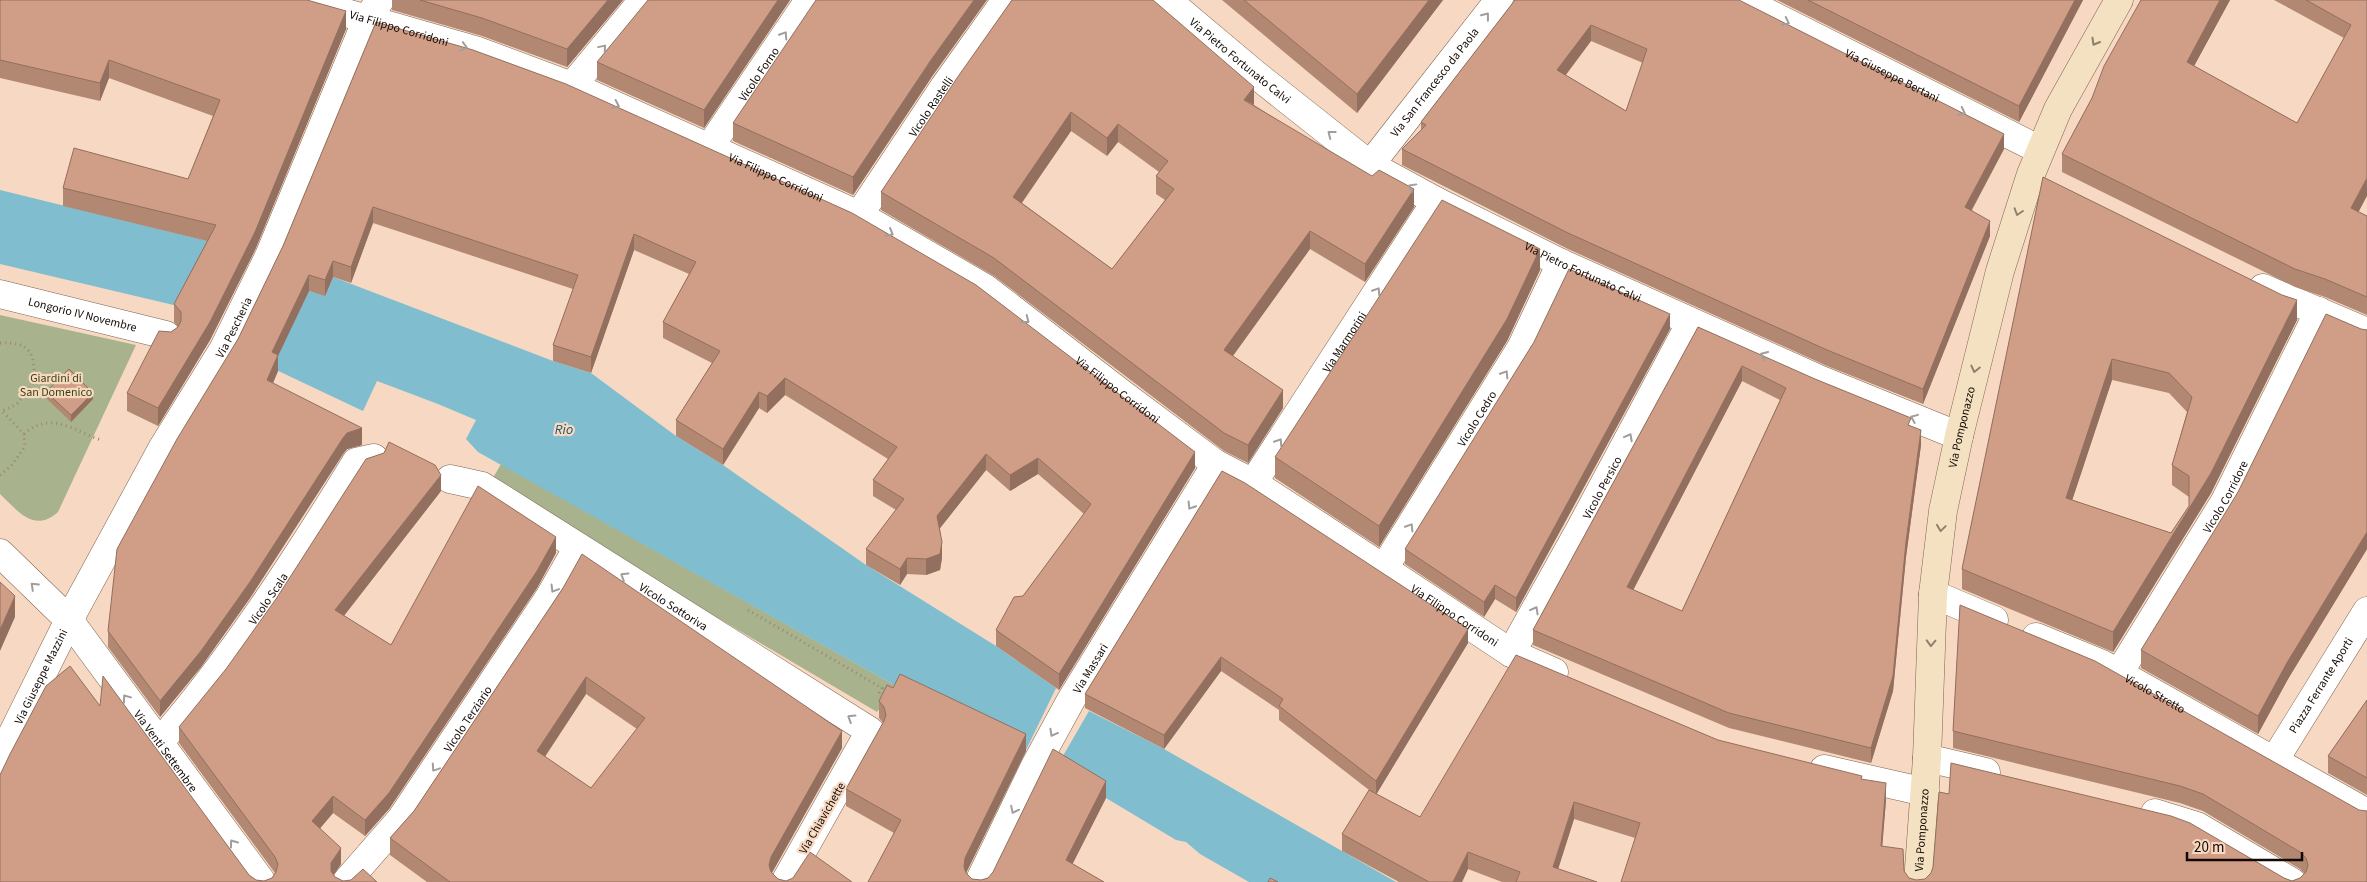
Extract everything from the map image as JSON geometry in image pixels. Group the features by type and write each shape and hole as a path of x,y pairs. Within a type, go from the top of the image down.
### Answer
{"main road":[{"name":"Via Pomponazzo","path":"1918,882 1927,758 1933,594 1943,511 1959,436 2000,271 2079,70 2119,0"}],"street":[{"name":"Via Filippo Corridoni","path":"301,0 373,9 572,86 859,215 985,288 1120,393 1216,464 1253,483 1511,653 1575,681"},
{"path":"572,86 643,0"},
{"name":"Vicolo Forno","path":"709,148 809,0"},
{"name":"Vicolo Rastelli","path":"859,215 944,87 1006,0"},
{"name":"Via Pietro Fortunato Calvi","path":"1167,0 1255,74 1370,164 1436,200 1561,263 1821,380 1959,436"},
{"name":"Via San Francesco da Paola","path":"1370,164 1499,0"},
{"name":"Via Giuseppe Bertani","path":"1742,0 2040,169"},
{"name":"Via Pescheria","path":"69,620 163,447 224,348 269,256 373,9"},
{"name":"Via Marmorini","path":"1253,483 1436,200"},
{"name":"Vicolo Cedro","path":"1384,568 1521,348 1561,263"},
{"path":"2244,279 2289,301 2319,311 2367,332"},
{"name":"Longorio IV Novembre","path":"0,294 166,336"},
{"name":"Vicolo Corridore","path":"2119,673 2225,501 2319,311"},
{"name":"Vicolo Persico","path":"1511,653 1691,322"},
{"name":"Vicolo Scala","path":"159,743 240,641 303,548 356,462 374,458"},
{"name":"Via Massari","path":"979,882 1035,766 1072,700 1216,464"},
{"name":"Vicolo Sottoriva","path":"450,479 482,486 870,731 859,754"},
{"name":"Vicolo Terziario","path":"346,882 401,819 550,596 578,547"},
{"name":"Via Venti Settembre","path":"0,553 69,620 262,882"},
{"name":"Vicolo Stretto","path":"1933,594 2102,664 2367,813"},
{"name":"Piazza Ferrante Aporti","path":"2274,761 2367,611"},
{"name":"Via Giuseppe Mazzini","path":"0,759 69,620"},
{"name":"Via Chiavichette","path":"785,882 859,754"},
{"path":"1927,758 2006,777"},
{"path":"1799,763 1925,792"},
{"path":"2129,806 2176,818 2196,826 2292,882"}],"path":[{"path":"0,343 15,342 26,346 34,359 36,381 17,404 1,412 24,434 25,446 13,464 0,475"},
{"path":"24,434 42,423 56,424 72,427 101,440"}],"green space":[{"name":"Giardini di San Domenico","path":"0,315 136,345 58,512 41,521 19,513 0,494"},
{"path":"501,464 896,686 877,712 490,483"}],"water":[{"path":"0,190 216,243 182,307 0,264"},
{"name":"Rio","path":"333,277 553,361 591,373 676,436 723,465 866,565 996,646 1056,688 1026,750 896,686 478,452 466,439 476,420 377,381 363,411 272,368 309,291 325,295"},
{"path":"1089,711 1164,749 1396,882 1249,882 1200,854 1186,842 1176,840 1056,768"}],"building":[{"path":"0,0 307,0 346,11 255,232 210,322 158,408 127,393 159,331 171,332 178,327 181,321 181,312 174,304 216,225 63,188 74,148 188,179 220,100 109,60 100,83 0,60"},
{"path":"420,0 608,0 567,49 482,18"},
{"path":"648,0 778,0 704,110 597,62"},
{"path":"816,0 974,0 931,60 853,177 733,123"},
{"path":"1012,0 1153,0 1254,87 1244,100 1372,176 1379,170 1414,189 1365,264 1310,231 1224,350 1283,390 1248,445 1224,433 994,258 881,192","holes":["1071,112 1107,138 1118,124 1168,161 1156,176 1174,189 1112,269 1013,197"]},
{"path":"1244,0 1429,0 1357,94"},
{"path":"1515,0 1739,0 2004,134 1965,207 1990,221 1923,389 1827,350 1568,233 1402,149 1426,125 1421,122","holes":["1591,25 1647,49 1626,111 1557,70"]},
{"path":"1808,0 2075,0 2019,106"},
{"path":"2141,0 2220,0 2187,62 2297,123 2351,25 2306,0 2367,0 2367,178 2351,208 2367,216 2367,297 2325,279 2295,269 2062,154 2092,98 2104,66"},
{"path":"376,22 473,50 566,84 852,213 976,285 1195,452 1059,674 996,630 1014,597 1023,596 1091,504 1038,458 1010,475 986,454 937,516 942,542 940,554 926,559 907,558 900,569 866,549 904,499 873,480 897,447 785,378 767,396 759,392 723,449 676,420 720,351 663,322 696,262 634,234 591,357 553,345 578,275 373,207 351,267 333,261 325,280 309,275 272,352 278,355 267,380 362,428 347,433 343,438 250,582 201,651 160,701 108,631 117,549 177,439 238,339 283,246"},
{"path":"2043,177 2282,295 2297,300 2211,473 2113,632 1962,569","holes":["2112,359 2169,373 2192,397 2172,465 2189,476 2189,506 2171,533 2066,498"]},
{"path":"1442,200 1540,249 1507,319 1379,526 1275,457"},
{"path":"1569,269 1670,314 1516,598 1495,585 1484,602 1405,549 1534,342"},
{"path":"2326,314 2367,330 2367,532 2288,661 2258,716 2141,650 2238,492"},
{"path":"1698,327 1815,379 1911,418 1908,425 1921,430 1906,542 1893,676 1871,748 1729,713 1533,630","holes":["1742,366 1786,388 1682,611 1627,587"]},
{"path":"69,369 93,393 71,415 46,392"},
{"path":"389,442 435,465 441,475 335,610 391,645 478,486 556,537 537,571 389,793 365,820 333,796 312,821 341,848 331,863 331,871 335,877 343,881 351,880 363,869 377,882 0,882 0,775 46,686 70,666 100,706 103,676 249,875 256,880 264,881 272,878 278,864 275,857 179,727 226,669 276,599 366,459 384,453"},
{"path":"1222,471 1245,483 1468,629 1376,781 1279,706 1283,699 1221,657 1164,735 1085,694"},
{"path":"582,554 842,731 771,857 769,865 771,872 778,879 786,881 793,878 810,852 852,882 450,882 390,838 414,811 563,588","holes":["586,677 645,718 591,788 537,751"]},
{"path":"0,582 15,596 0,630"},
{"path":"1960,605 2095,661 2359,810 2367,811 2367,882 1621,882 1640,823 1574,802 1553,867 1597,882 1516,882 1520,872 1468,852 1453,882 1429,882 1342,834 1369,790 1420,817 1516,655 1718,740 1862,776 1861,779 1886,783 1881,846 1903,849 1904,871 1909,878 1916,880 1925,879 1931,873 1933,867 1939,792 1949,794 1951,763 2171,816 2190,823 2284,878 2292,881 2300,878 2306,872 2308,865 2306,858 2300,852 2203,794 2180,786 1953,731"},
{"path":"900,674 1026,734 965,858 964,867 966,873 972,879 981,880 988,878 993,872 1053,749 1106,781 1066,860 1104,882 868,882 901,820 846,789 884,721 886,715 884,707 879,701 887,685 893,688"},
{"path":"2367,700 2367,778 2328,756"},
{"path":"1270,878 1278,882 1268,882"}]}
